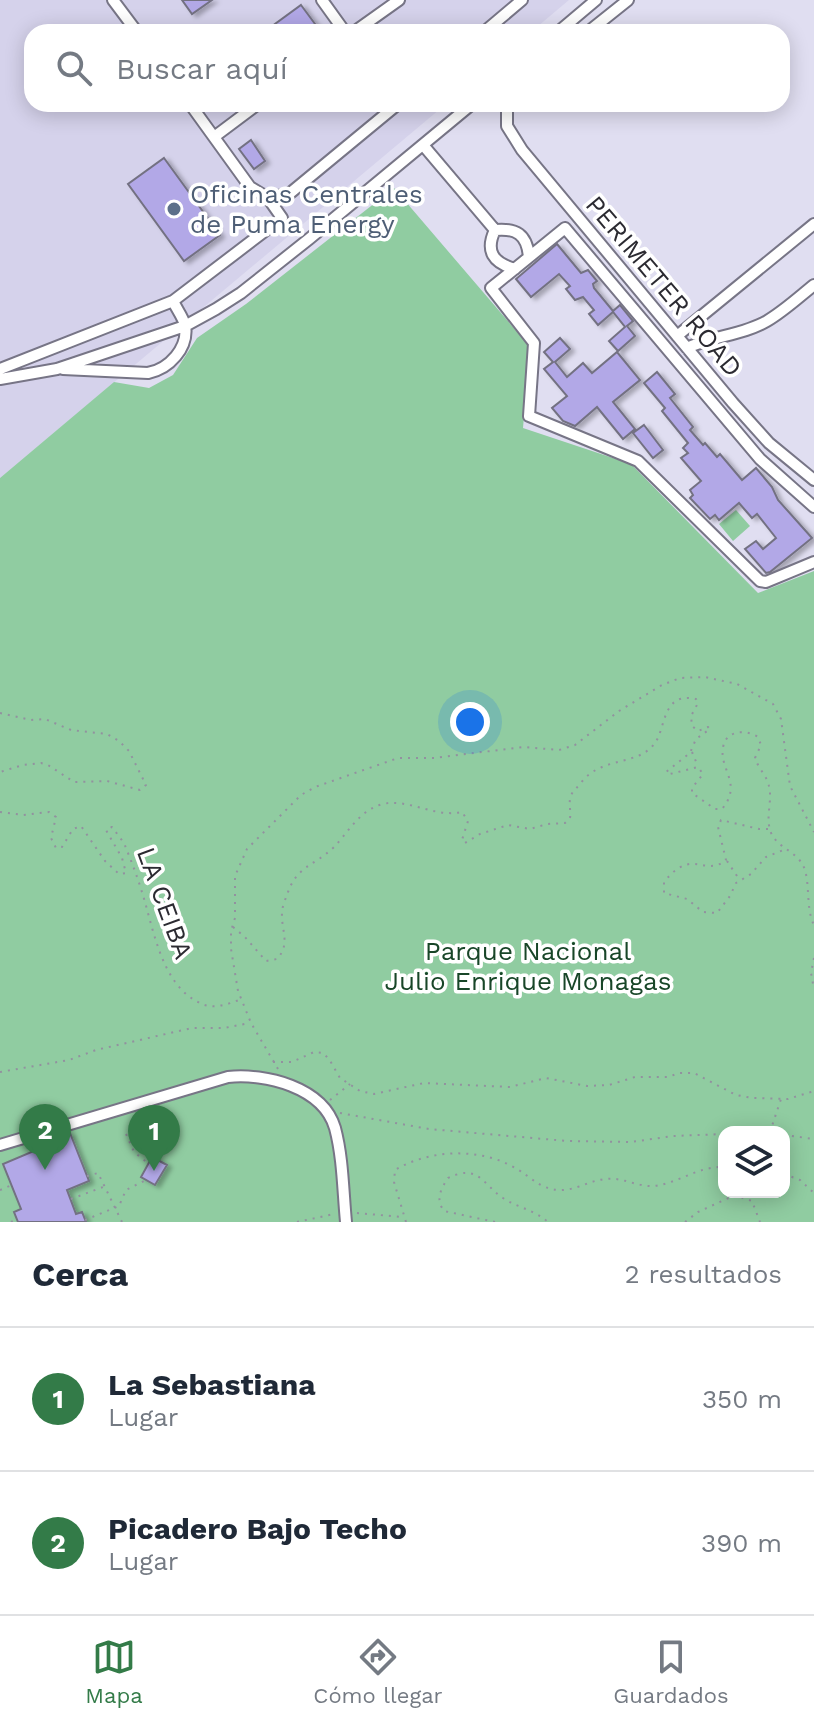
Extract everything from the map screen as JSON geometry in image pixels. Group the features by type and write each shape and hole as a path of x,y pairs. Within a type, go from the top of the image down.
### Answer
{"street":[{"path":"113,0 131,24"},
{"path":"322,0 339,24"},
{"path":"365,24 399,0"},
{"path":"494,24 522,0"},
{"path":"568,24 596,0"},
{"path":"598,24 628,0"},
{"path":"0,369 173,301 282,218 268,198 250,187 196,112"},
{"path":"214,137 247,112"},
{"path":"268,198 289,194 388,112"},
{"path":"0,379 57,369 185,326 241,293 462,112"},
{"name":"PERIMETER ROAD","path":"507,112 507,126 522,150 687,348 769,443 814,480"},
{"path":"423,145 495,230"},
{"path":"677,336 814,224"},
{"path":"495,230 510,228 518,231 527,243 529,257"},
{"path":"814,507 760,459 565,228 491,288 534,343 529,416 638,461 760,581 766,582 814,562"},
{"path":"495,230 490,247 492,256 501,264 515,269"},
{"path":"687,348 767,321 814,285"},
{"path":"57,369 159,371 173,361 180,351 185,326 173,301"},
{"path":"0,1145 228,1077 255,1076 295,1087 323,1109 335,1127 346,1217"}],"path":[{"path":"286,1084 240,999 231,949 235,876 247,849 305,792 398,758 434,758 523,747 559,750 575,745 643,696 680,678 696,676 728,681 753,691 773,704 781,719 790,786 814,832"},
{"path":"233,927 266,961 277,959 285,945 283,907 290,885 299,871 335,846 362,815 385,803 439,814 462,812 468,821 462,840 467,843 480,834 508,825 530,829 565,823 570,818 572,793 585,776 598,767 621,762 650,748 656,743 662,719 680,700 696,699 698,703 691,716 692,726 698,731 711,728 696,739 692,750 666,772 670,774 698,767"},
{"path":"0,713 31,720 45,719 71,730 107,734 129,751 146,785 140,790 94,779 74,782 41,763 0,772"},
{"path":"692,750 703,774 692,788 692,793 715,809 722,809 730,790 723,745 727,738 737,732 749,732 758,737 761,744 755,758 769,787 769,828 777,843 799,858 808,886 814,925"},
{"name":"LA CEIBA","path":"0,812 23,815 49,812 56,817 51,838 56,848 62,847 73,829 81,826 109,867 123,874 126,873 125,864 106,830 112,827 124,843 165,962 180,986 189,996 206,1005 216,1006 240,999"},
{"path":"739,879 726,860 719,832 721,820 759,829 769,828"},
{"path":"726,860 719,865 684,864 677,867 664,882 664,893 687,899 703,912 713,914 720,911 739,879 751,874 766,857 787,848"},
{"path":"808,886 814,884"},
{"path":"814,958 811,973 814,989"},
{"path":"0,1072 69,1060 96,1050 192,1028 224,1028 251,1023"},
{"path":"273,1062 292,1062 314,1052 323,1053 340,1078 360,1091 374,1094 424,1083 510,1087 546,1078 587,1086 609,1085 635,1077 668,1077 679,1073 694,1073 736,1095 781,1098 798,1097 814,1091"},
{"path":"323,1109 350,1083"},
{"path":"772,1126 781,1098"},
{"path":"323,1109 429,1129 567,1141 631,1142 718,1134"},
{"path":"126,1134 134,1152 149,1164"},
{"path":"790,1136 814,1139"},
{"path":"297,1222 346,1217 405,1220 394,1182 395,1170 434,1155 453,1153 498,1159 538,1185 563,1190 608,1179 655,1186 708,1167 718,1167"},
{"path":"87,1176 98,1173 122,1222"},
{"path":"495,1222 444,1211 440,1205 440,1188 448,1178 472,1174 485,1179 499,1195 531,1209 548,1222"},
{"path":"790,1176 800,1180 814,1193"},
{"path":"85,1220 119,1206 126,1190 146,1180"},
{"path":"0,1190 12,1185"},
{"path":"71,1199 105,1186"},
{"path":"685,1222 698,1212 735,1195 752,1201 760,1222"},
{"path":"11,1222 17,1219"}],"shaded area":[{"path":"0,0 569,0 540,24 24,24 24,112 436,112 0,478"}],"green space":[{"name":"Parque Nacional Julio Enrique Monagas","path":"394,188 530,347 523,428 631,464 758,593 814,571 814,1222 0,1222 0,478 114,382 149,388 173,375 197,338 246,304"},
{"path":"736,510 750,526 733,541 719,524"}],"building":[{"path":"182,0 212,0 192,14"},
{"path":"301,5 315,24 275,24"},
{"path":"251,140 265,161 254,169 239,149"},
{"name":"Oficinas Centrales de Puma Energy","path":"164,158 220,235 184,261 128,184"},
{"path":"557,244 581,273 588,270 597,281 593,284 594,288 613,311 620,305 633,321 627,326 635,336 618,351 609,341 625,327 613,312 598,325 589,314 594,310 583,297 575,300 566,289 570,286 559,274 531,297 516,279"},
{"path":"560,338 570,349 555,362 567,377 583,363 592,373 617,352 640,380 613,402 635,429 623,439 597,407 575,426 563,421 552,408 567,396 544,369 553,362 544,352"},
{"path":"657,372 675,394 670,398 703,445 705,443 717,457 720,454 742,480 756,468 772,487 778,500 812,538 770,572 766,573 745,549 756,541 763,549 776,538 757,514 752,518 739,503 719,520 715,515 710,519 690,498 693,495 690,490 701,481 681,458 688,453 683,448 688,443 644,383"},
{"path":"644,425 663,450 653,458 633,433"},
{"path":"70,1133 89,1181 67,1190 76,1214 82,1212 86,1222 18,1222 14,1212 21,1209 3,1164"},
{"path":"152,1157 167,1165 155,1185 141,1177"}],"place":[{"name":"Oficinas Centrales de Puma Energy","path":"174,209"},
{"name":"Picadero Bajo Techo","path":"45,1170"},
{"name":"La Sebastiana","path":"154,1171"}]}
